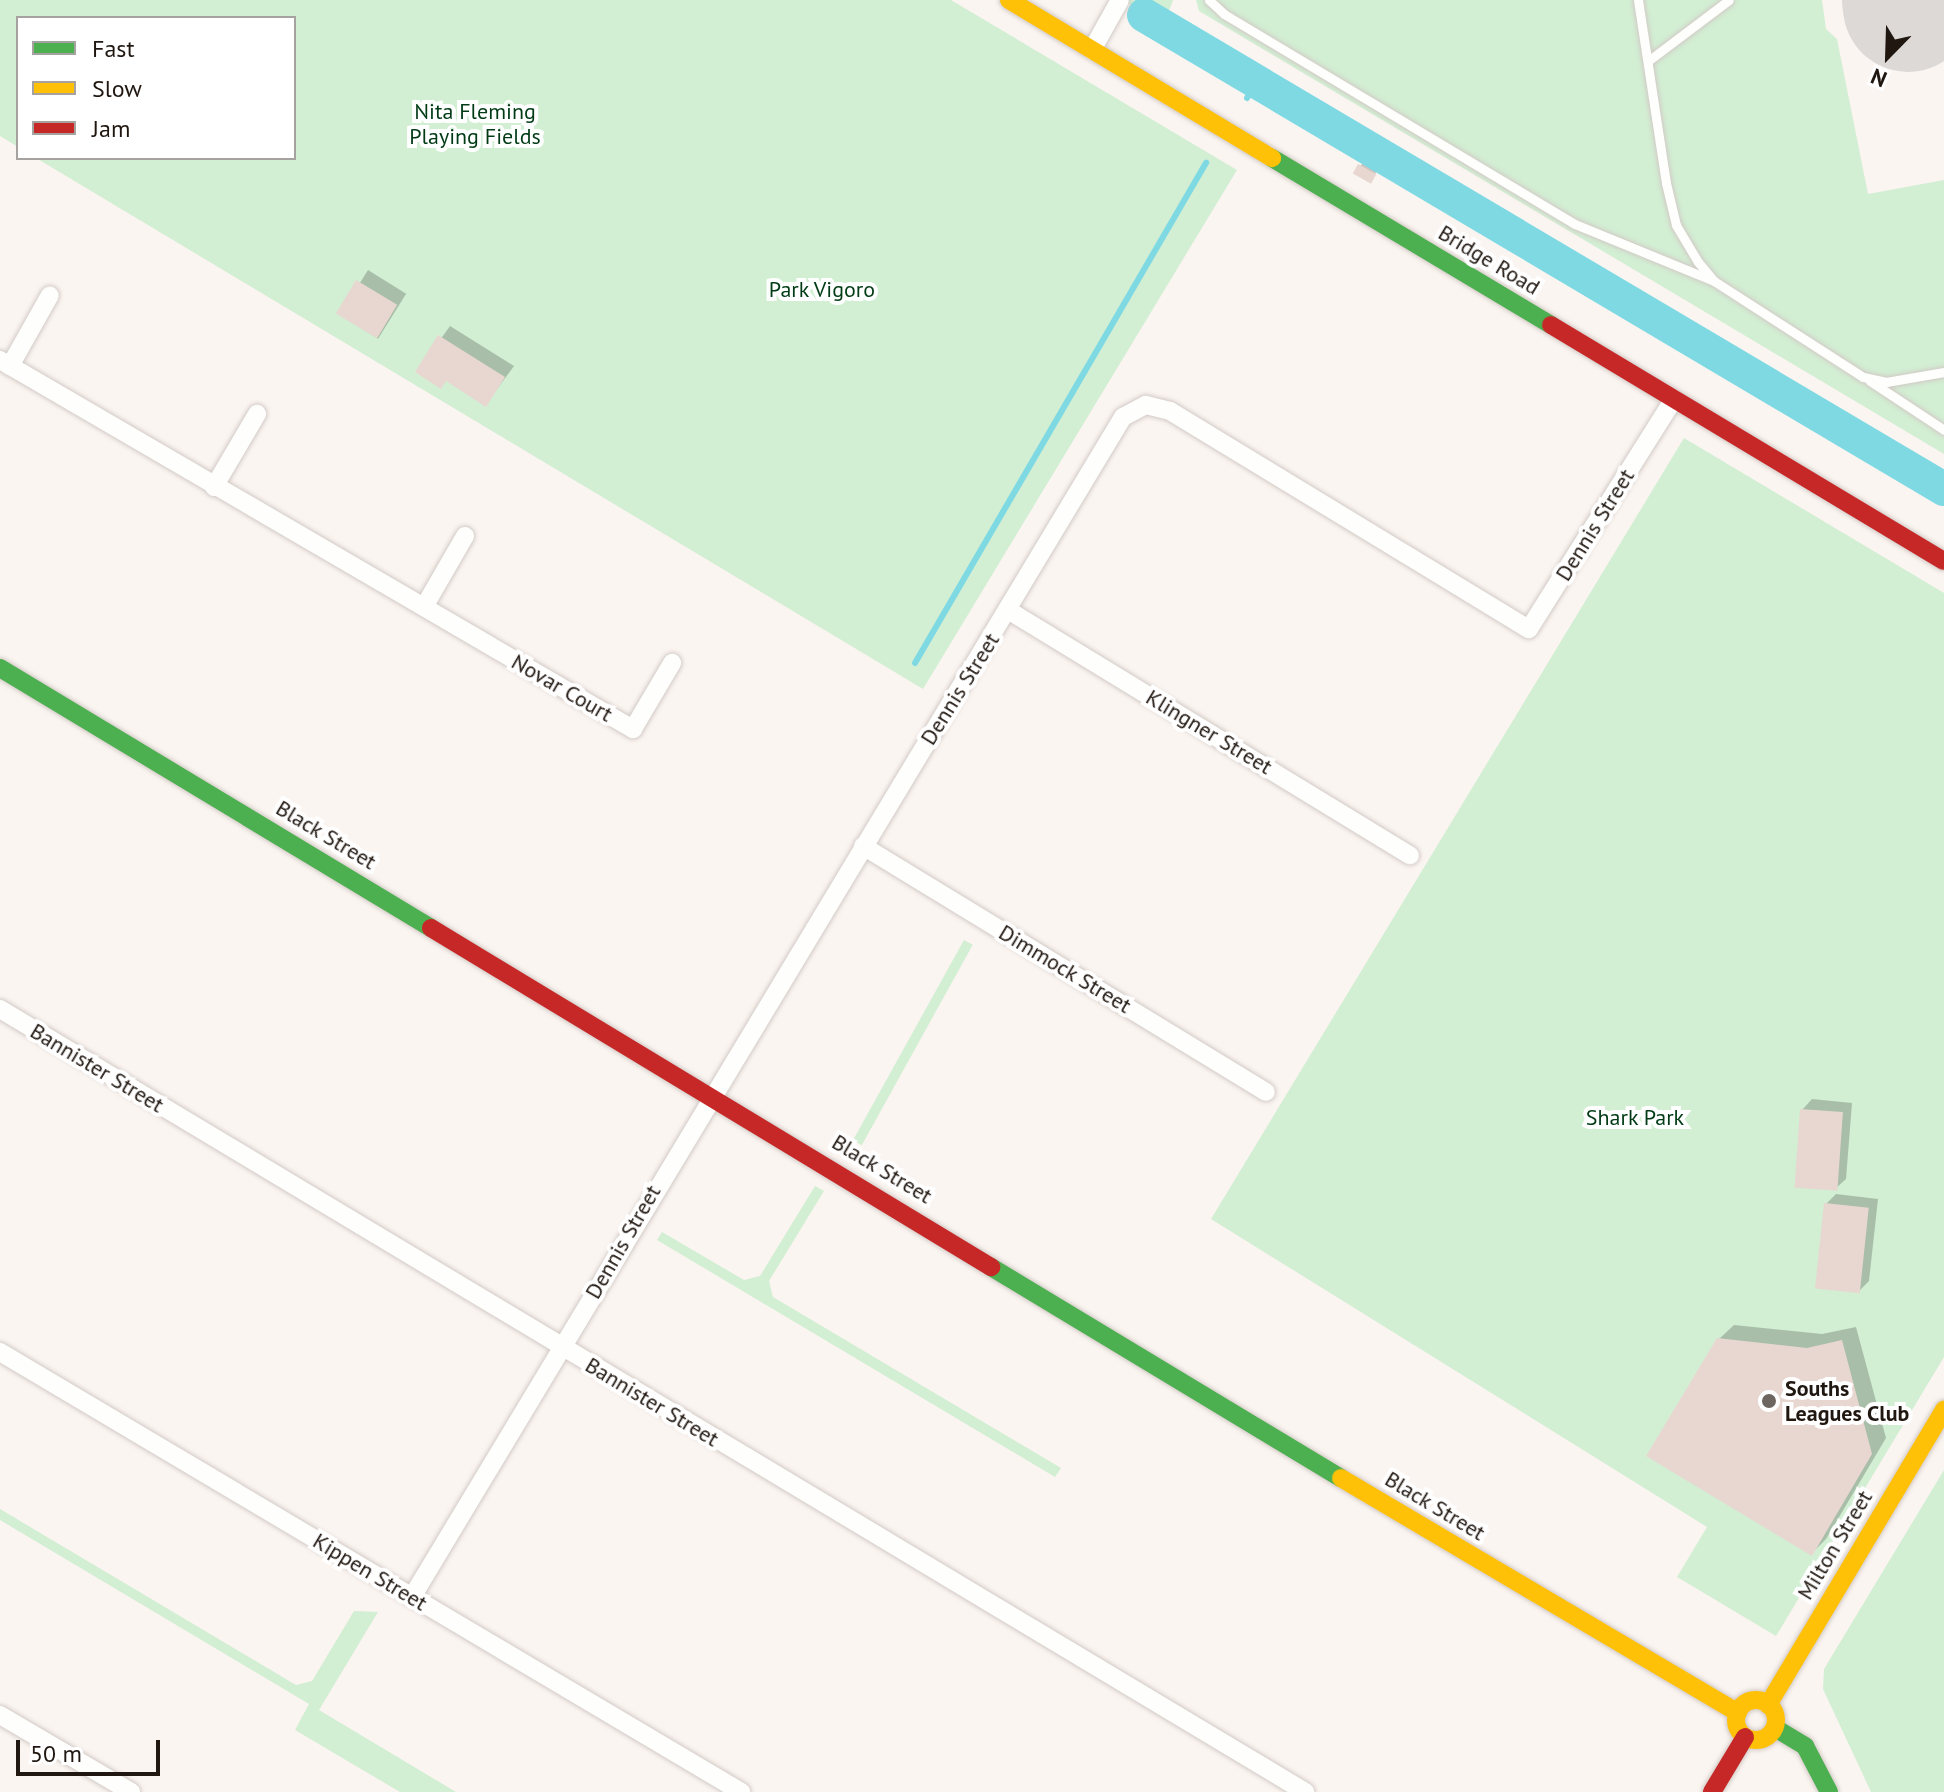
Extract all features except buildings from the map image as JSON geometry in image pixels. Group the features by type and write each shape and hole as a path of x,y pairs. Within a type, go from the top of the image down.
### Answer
{"street":[{"name":"Bridge Road","path":"1009,0 1944,561"},
{"path":"1092,50 1120,0"},
{"name":"Novar Court","path":"50,295 5,363 214,487 633,729 672,663"},
{"name":"Dennis Street","path":"412,1597 711,1093 1123,417 1146,405 1170,411 1529,629 1674,399"},
{"path":"214,487 257,414"},
{"path":"424,607 465,536"},
{"name":"Klingner Street","path":"1008,610 1410,855"},
{"name":"Black Street","path":"0,668 711,1093 1673,1679 1738,1713"},
{"name":"Dimmock Street","path":"863,846 1266,1092"},
{"name":"Bannister Street","path":"0,1009 1305,1792"},
{"name":"Kippen Street","path":"0,1352 741,1792"},
{"name":"Milton Street","path":"1768,1705 1944,1410"},
{"path":"1751,1701 1768,1705 1776,1716 1775,1728 1762,1740 1745,1737 1737,1726 1738,1713 1751,1701"},
{"path":"0,1715 131,1792"},
{"path":"1775,1728 1805,1746 1829,1792"},
{"path":"1712,1792 1745,1737"}],"lane":[{"path":"1209,0 1224,14 1575,224 1714,281 1944,430"},
{"path":"1638,0 1676,225 1714,281"},
{"path":"1648,61 1729,0"},
{"path":"1863,377 1886,382 1944,372"}],"green space":[{"name":"Park Vigoro","path":"0,0 951,0 1237,170 923,689 39,160 296,160 296,16 16,16 16,146 0,136"},
{"path":"1123,0 1173,0 1164,24"},
{"path":"1196,0 1822,0 1826,29 1837,39 1868,194 1944,180 1944,454 1199,11"},
{"name":"Shark Park","path":"1684,438 1944,593 1944,1357 1776,1636 1677,1577 1707,1527 1211,1219"},
{"path":"964,940 973,945 862,1145 853,1140"},
{"path":"815,1186 824,1191 769,1281 773,1297 1061,1468 1055,1477 657,1240 662,1232 744,1280 760,1276"},
{"path":"1944,1470 1944,1792 1871,1792 1823,1689 1824,1669"},
{"path":"0,1509 296,1685 312,1681 354,1611 378,1612 319,1710 456,1792 400,1792 295,1730 309,1704 0,1520"}],"waterway":[{"path":"1144,15 1944,489"},
{"path":"1247,98 1257,81"},
{"path":"915,663 1206,163"}],"runway":[{"path":"1907,0 1908,7"}],"traffic: fast":[{"path":"1272,158 1551,325"},
{"path":"0,668 431,928"},
{"path":"991,1267 1341,1478"},
{"path":"1775,1728 1805,1746 1829,1792"}],"traffic: slow":[{"path":"1009,0 1272,158"},
{"path":"1768,1705 1944,1410"},
{"path":"1341,1478 1738,1713"},
{"path":"1756,1700 1770,1706 1776,1720 1770,1734 1756,1740 1742,1734 1736,1720 1742,1706 1756,1700"}],"traffic: jam":[{"path":"1551,325 1944,561"},
{"path":"431,928 991,1267"},
{"path":"1712,1792 1745,1737"}],"place":[{"name":"Souths Leagues Club","path":"1769,1401"}],"park label":[{"name":"Nita Fleming Playing Fields","path":"475,124"}]}
